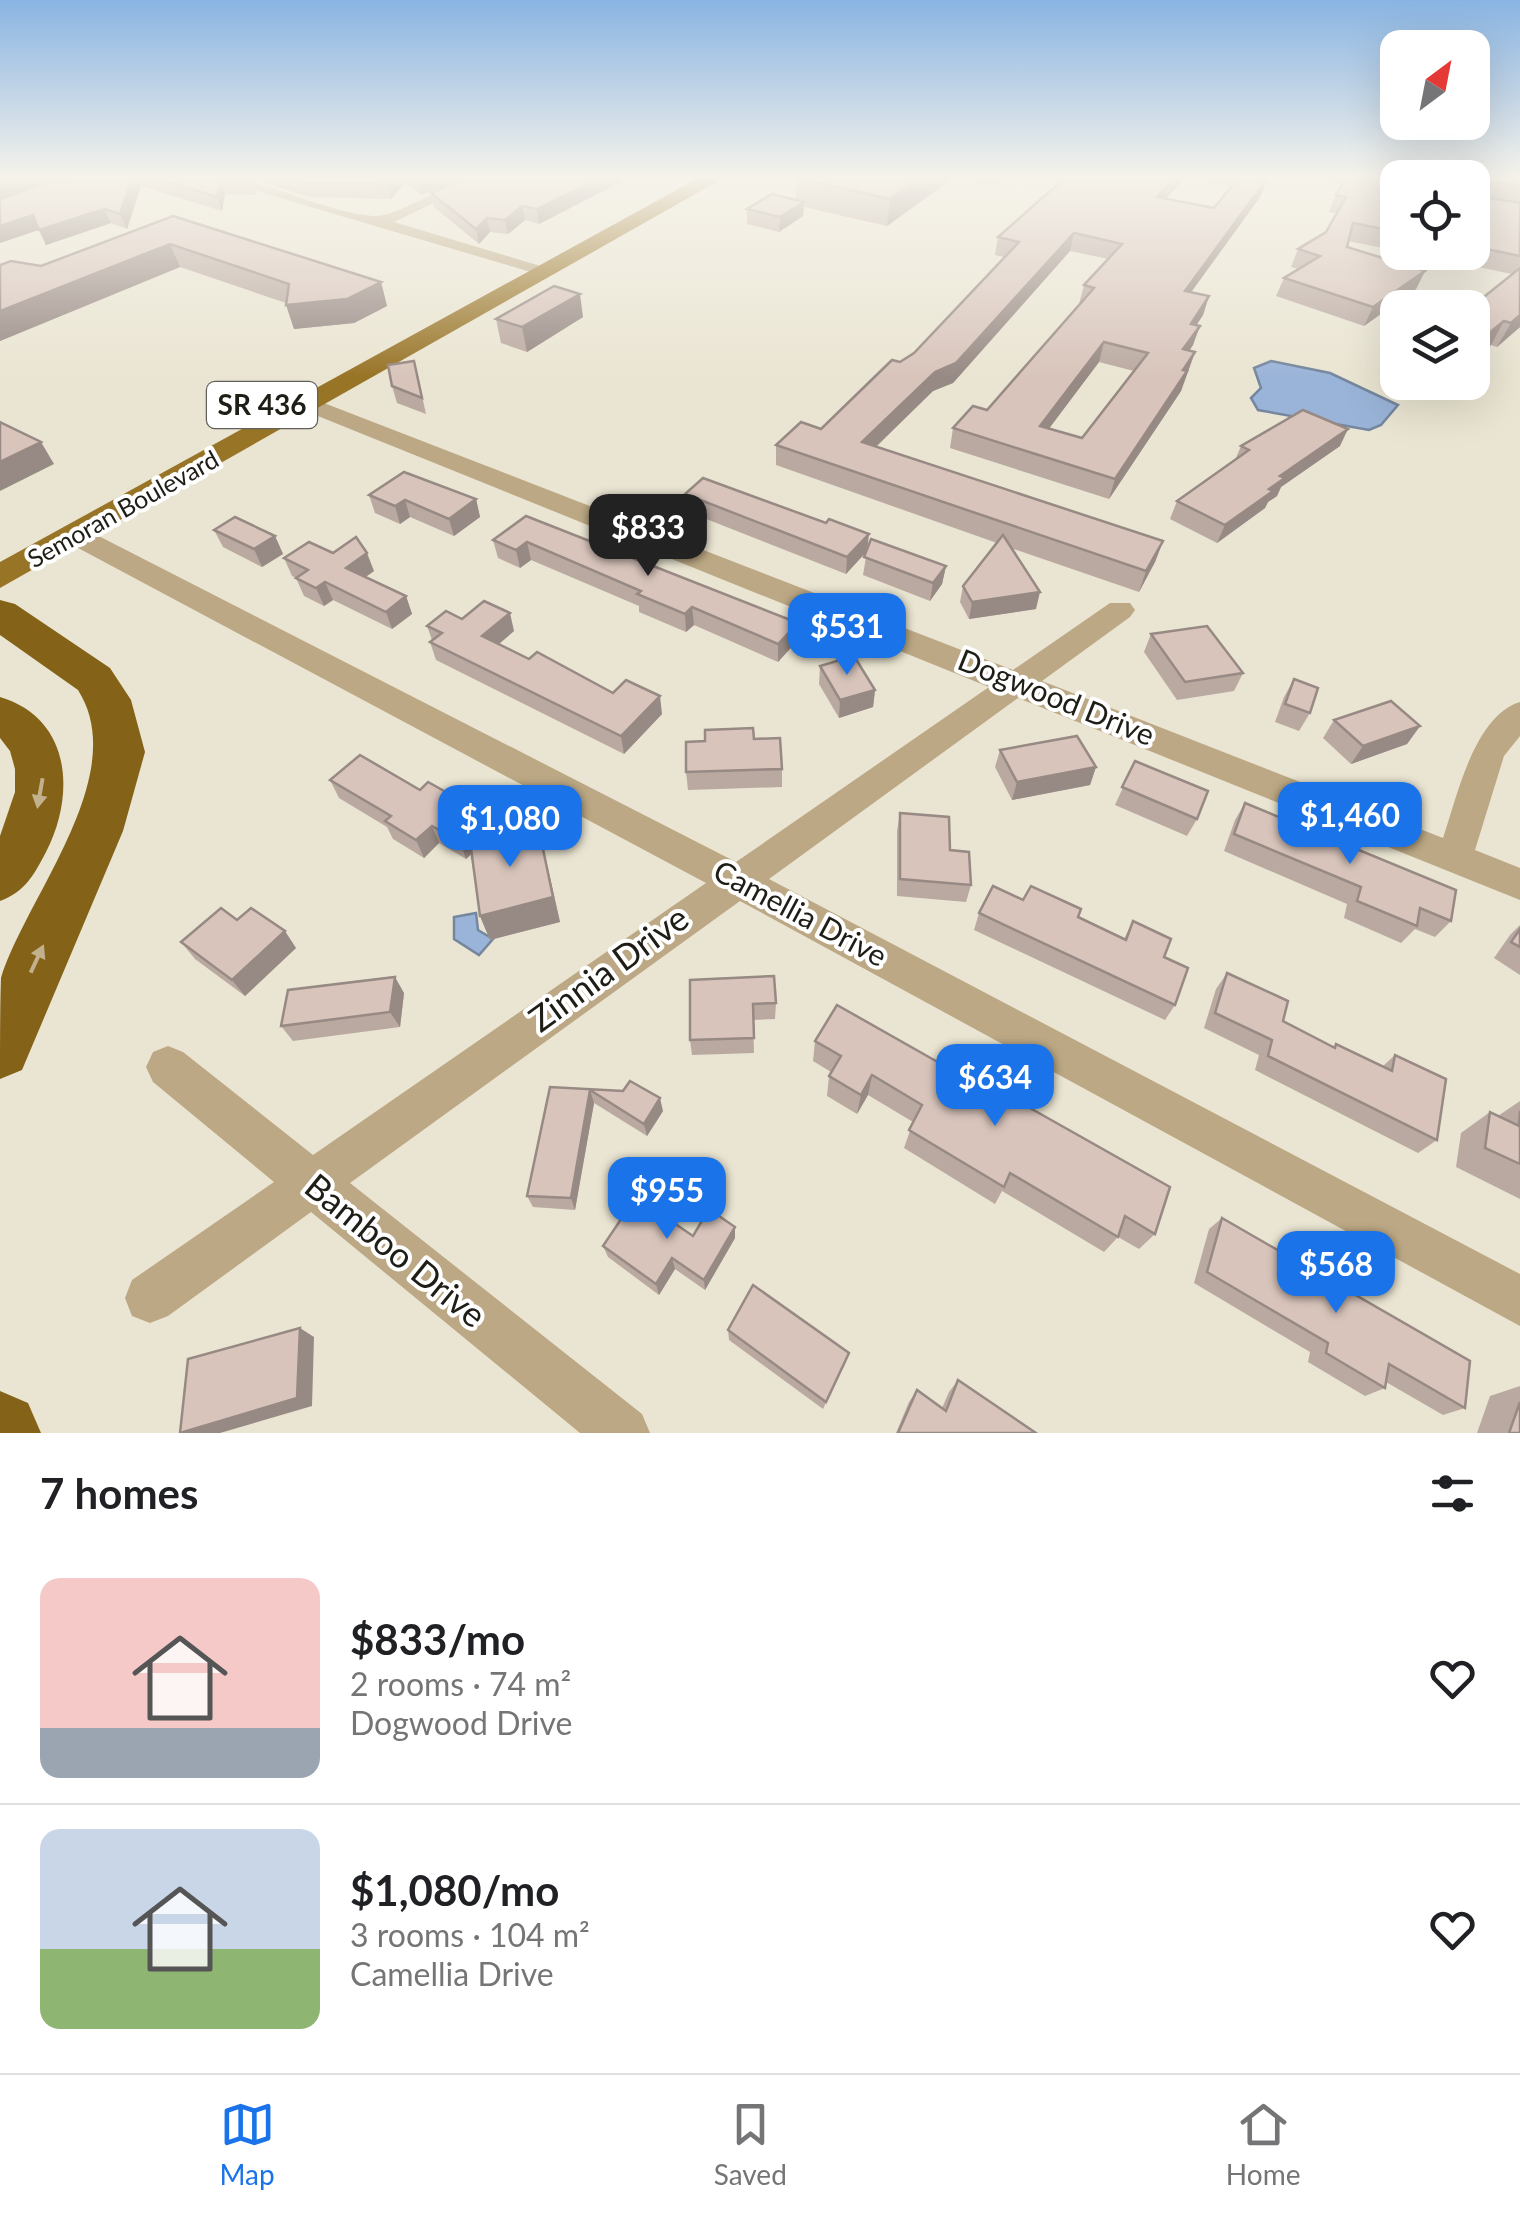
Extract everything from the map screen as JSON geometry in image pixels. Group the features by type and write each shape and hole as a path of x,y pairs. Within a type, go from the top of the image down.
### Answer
{"highway":[{"path":"0,614 94,679 108,700 120,752 97,831 0,1049"},
{"path":"0,714 30,738 43,774 35,818 0,878"}],"main road":[{"name":"Semoran Boulevard","path":"0,577 310,404 576,243"},
{"name":"Semoran Boulevard","path":"0,547 584,243"}],"street":[{"path":"452,243 536,267"},
{"name":"Dogwood Drive","path":"310,404 1520,884"},
{"name":"Camellia Drive","path":"75,535 734,879 1520,1301"},
{"name":"Zinnia Drive","path":"150,1298 734,879 1120,610"},
{"path":"1455,856 1490,751 1520,714"},
{"name":"Bamboo Drive","path":"168,1066 623,1433"}],"water":[{"path":"1271,361 1330,373 1380,397 1380,400 1398,405 1381,425 1369,430 1258,410 1251,398 1261,388 1254,368"},
{"path":"476,913 478,930 493,939 479,955 454,939 454,917"}],"building":[{"path":"102,243 258,243 381,282 347,299 286,305 289,284 170,244 0,311 0,265 11,261 41,266"},
{"path":"1018,243 1065,243 956,363 935,372 862,442 1163,541 1146,571 776,445 801,422 821,429 892,360 900,362 914,353"},
{"path":"1117,243 1220,243 1185,291 1209,296 1191,324 1200,326 1183,349 1195,352 1183,370 1187,371 1115,479 953,428 973,406 987,410 1094,288 1084,285 1122,244","holes":["1104,342 1148,353 1082,438 1040,426"]},
{"path":"1308,243 1348,243 1347,247 1380,257 1380,270 1425,271 1398,290 1380,290 1380,302 1373,307 1284,278 1320,256 1298,249"},
{"path":"1490,243 1520,243 1520,256 1490,250"},
{"path":"1520,268 1520,315 1490,332 1490,292"},
{"path":"554,286 580,294 522,327 496,319"},
{"path":"414,361 422,398 392,386 388,365"},
{"path":"1303,410 1348,429 1280,476 1285,478 1269,489 1273,491 1225,525 1177,501 1249,450 1241,446"},
{"path":"0,422 41,442 0,462"},
{"path":"404,472 476,499 449,519 405,500 395,506 369,495"},
{"path":"703,478 826,523 829,519 869,534 847,557 685,494"},
{"path":"526,516 798,623 778,644 692,607 685,614 527,542 516,550 493,540"},
{"path":"235,517 275,536 254,549 214,530"},
{"path":"1003,535 1040,592 972,602 963,586"},
{"path":"356,537 367,553 346,568 406,596 386,612 325,582 316,588 296,578 308,570 284,558 309,542 333,553"},
{"path":"871,539 946,566 933,583 864,557"},
{"path":"484,601 510,613 482,636 529,659 537,652 613,693 626,680 660,696 621,736 430,642 442,633 427,626 446,611 462,619"},
{"path":"1207,626 1243,673 1185,682 1151,634"},
{"path":"854,656 875,690 840,700 820,666"},
{"path":"1294,679 1318,688 1310,713 1285,704"},
{"path":"1391,701 1420,726 1363,746 1334,720"},
{"path":"753,728 754,739 780,738 782,769 686,772 686,742 705,741 705,730"},
{"path":"1077,736 1096,767 1017,782 1000,750"},
{"path":"360,755 420,790 428,782 487,815 460,842 432,826 416,840 385,821 391,816 330,780"},
{"path":"1135,761 1208,791 1197,819 1122,787"},
{"path":"1245,803 1456,890 1451,921 1420,908 1417,926 1357,901 1361,887 1234,834"},
{"path":"900,813 949,817 950,850 969,852 971,885 900,879"},
{"path":"538,825 553,897 480,916 470,841"},
{"path":"993,886 1023,900 1031,886 1081,909 1078,917 1126,940 1133,921 1171,939 1164,957 1188,968 1175,1005 979,913"},
{"path":"221,908 237,920 251,908 285,931 232,980 181,942"},
{"path":"1520,929 1520,947 1511,942"},
{"path":"1227,973 1288,1001 1283,1021 1335,1048 1336,1044 1392,1071 1395,1055 1446,1079 1437,1140 1268,1056 1272,1040 1215,1013"},
{"path":"774,976 776,1003 753,1004 754,1038 690,1040 690,980"},
{"path":"395,977 390,1012 281,1026 288,990"},
{"path":"837,1005 943,1065 945,1060 1170,1187 1155,1234 1125,1216 1118,1237 1010,1173 1004,1187 909,1130 922,1105 872,1075 861,1095 829,1076 841,1056 815,1041"},
{"path":"630,1081 660,1098 644,1124 590,1090 571,1198 527,1196 550,1087 623,1091"},
{"path":"1520,1111 1520,1164 1485,1148 1490,1112 1519,1126"},
{"path":"636,1197 693,1236 709,1209 735,1227 704,1280 672,1258 656,1284 603,1246"},
{"path":"1222,1218 1470,1361 1465,1408 1389,1364 1385,1388 1326,1353 1328,1343 1207,1272"},
{"path":"753,1285 849,1353 826,1402 728,1330"},
{"path":"300,1328 297,1398 180,1433 188,1359"},
{"path":"958,1380 1036,1433 898,1433 917,1390 946,1411"},
{"path":"1520,1402 1520,1433 1509,1433"}]}
